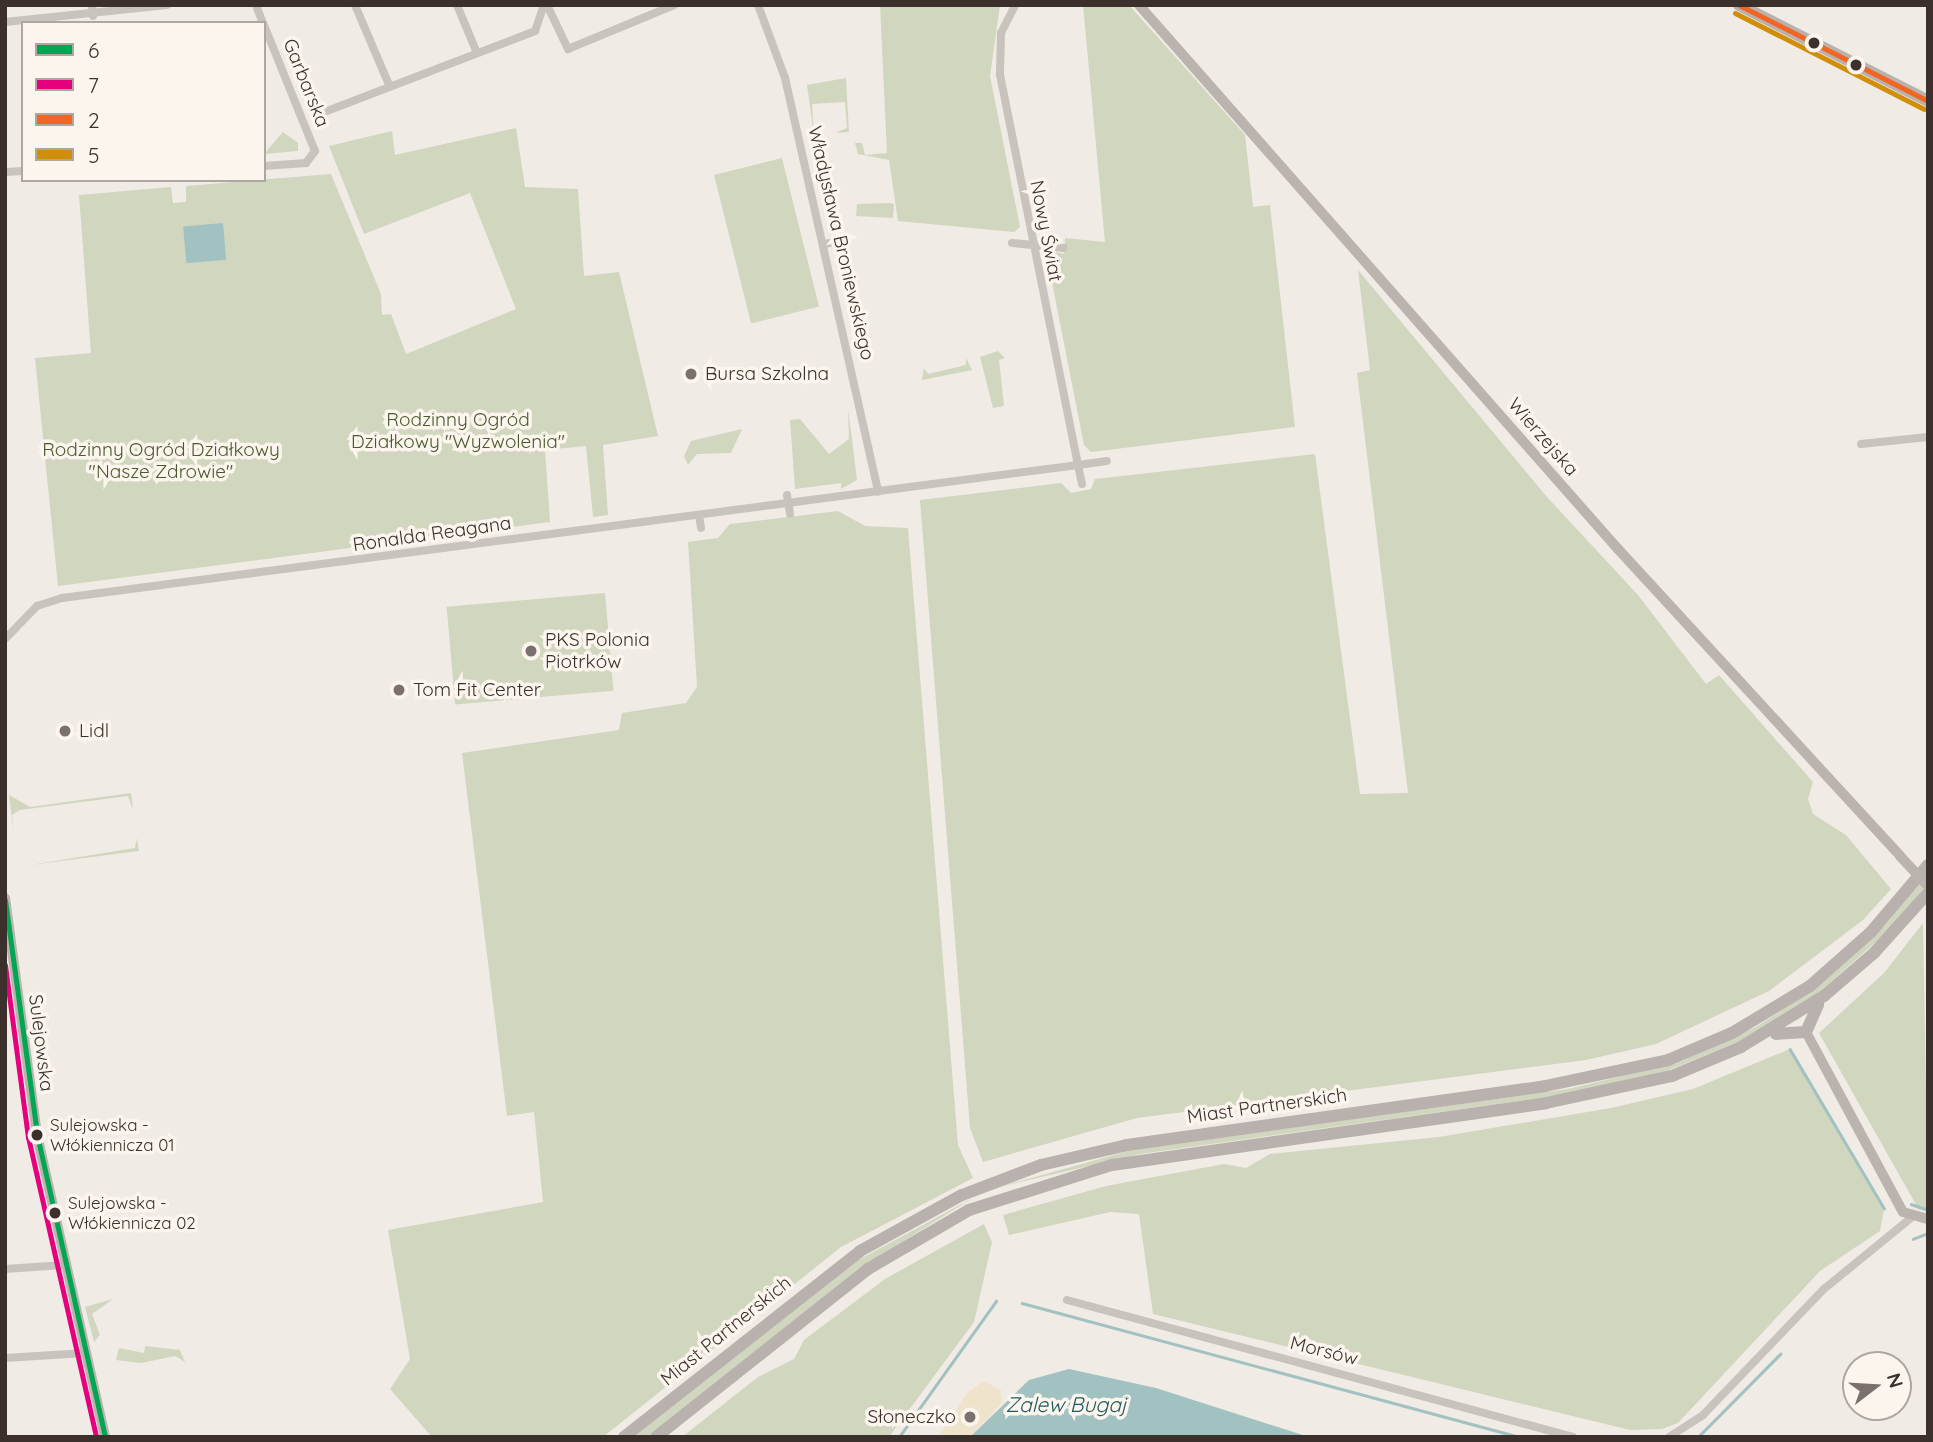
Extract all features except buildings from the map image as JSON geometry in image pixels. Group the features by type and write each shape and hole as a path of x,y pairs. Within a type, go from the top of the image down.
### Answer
{"main road":[{"path":"1739,5 1928,101"},
{"name":"Miast Partnerskich","path":"624,1437 860,1251 970,1192 1041,1165 1127,1145 1578,1081 1668,1060 1751,1024 1810,986 1878,926 1928,864"},
{"name":"Miast Partnerskich","path":"656,1437 881,1261 935,1227 1012,1192 1150,1158 1620,1090 1688,1070 1758,1038 1825,996 1874,953 1928,892"},
{"path":"1758,1038 1794,1029 1806,1032 1825,996"}],"street":[{"path":"92,5 93,16"},
{"path":"5,22 93,16 167,5"},
{"path":"355,5 390,87"},
{"path":"457,5 477,53"},
{"path":"538,29 545,5"},
{"path":"545,5 565,48 576,46 674,5"},
{"name":"Władysława Broniewskiego","path":"758,5 785,78 825,244 878,492"},
{"name":"Nowy Świat","path":"1015,5 1002,28 999,66 1032,245 1082,484"},
{"name":"Wierzejska","path":"1139,5 1618,549 1928,886"},
{"path":"327,111 554,24"},
{"name":"Garbarska","path":"266,29 314,154 306,163 266,166"},
{"path":"825,244 845,240"},
{"path":"1012,243 1064,248"},
{"path":"1861,444 1928,437"},
{"path":"878,492 1107,461"},
{"name":"Ronalda Reagana","path":"5,639 39,605 62,598 699,515 788,499 878,492"},
{"path":"788,499 790,514"},
{"path":"699,515 701,528"},
{"name":"Sulejowska","path":"5,898 9,957 34,1119 64,1265 105,1437"},
{"path":"1806,1032 1912,1218"},
{"path":"1669,1437 1703,1415 1824,1289 1912,1218 1928,1219"},
{"path":"5,1269 64,1265"},
{"name":"Morsów","path":"1066,1300 1573,1437"},
{"path":"5,1358 85,1353"}],"green space":[{"path":"880,5 1000,5 990,76 1020,227 1014,232 898,221 889,160 858,154 855,143 862,143 865,155 887,153"},
{"path":"1083,5 1129,5 1245,135 1253,207 1270,205 1295,427 1091,452 1084,445 1048,262 1051,251 1064,254 1065,238 1105,242"},
{"path":"846,78 849,132 835,133 847,128 845,102 812,104 814,136 807,85"},
{"path":"516,128 525,187 578,189 584,276 619,272 658,436 603,445 608,515 593,517 586,446 545,450 550,522 58,586 35,358 91,353 79,195 171,187 173,203 186,202 186,186 266,182 266,179 331,174 381,294 382,315 391,314 406,354 516,309 470,193 364,234 329,146 392,131 395,155"},
{"path":"283,132 298,143 298,151 266,154"},
{"path":"782,158 819,306 751,323 714,175"},
{"path":"857,204 894,204 893,218 856,216"},
{"path":"1358,270 1547,497 1638,595 1706,684 1719,675 1813,782 1808,799 1813,814 1846,835 1891,889 1863,920 1769,991 1656,1044 1586,1060 1137,1118 983,1162 970,1128 920,500 1061,483 1071,493 1091,489 1095,479 1315,454 1360,794 1408,793 1357,373 1370,370"},
{"path":"998,351 1005,358 999,360 1004,406 993,408 980,357"},
{"path":"966,358 972,370 922,380 924,368 928,374 966,365"},
{"path":"848,408 857,480 841,489 841,483 795,489 790,420 800,419 829,454 849,439"},
{"path":"742,429 731,453 697,454 688,465 684,456 691,441"},
{"path":"838,511 865,526 908,528 958,1145 973,1178 841,1247 603,1437 432,1437 390,1389 410,1359 388,1230 543,1202 534,1112 507,1116 462,753 619,730 622,713 686,703 697,687 688,542 718,538 730,524"},
{"name":"PKS Polonia Piotrków","path":"605,593 614,691 455,704 447,607"},
{"path":"131,793 133,810 128,796 20,810 12,815 14,836 9,795 30,807"},
{"path":"137,838 139,851 30,865 135,848"},
{"path":"1928,874 1928,883 1887,932 1815,996 1747,1038 1662,1073 1568,1094 1140,1154 995,1188 1132,1150 1568,1089 1677,1063 1756,1027 1811,991 1886,924"},
{"path":"1923,923 1928,1208 1919,1210 1819,1033 1884,973"},
{"path":"1790,1049 1884,1208 1880,1231 1820,1271 1678,1423 1662,1429 1630,1430 1153,1314 1139,1214 1110,1212 1009,1235 1003,1215 1106,1186 1224,1164 1246,1168 1270,1154 1439,1137 1611,1108 1693,1089"},
{"path":"976,1196 857,1270 647,1437 634,1437 853,1263"},
{"path":"984,1224 992,1242 974,1322 889,1437 682,1437 758,1377 794,1359 804,1340 885,1279"},
{"path":"113,1299 92,1314 100,1335 94,1342 85,1307"},
{"path":"145,1346 180,1350 185,1362 175,1356 141,1363 116,1360 119,1348 144,1353"}],"sand":[{"name":"Słoneczko","path":"984,1381 1001,1390 1001,1404 970,1437 938,1437 968,1392"}],"water":[{"path":"223,223 226,260 186,263 183,226"},
{"name":"Zalew Bugaj","path":"1069,1369 1156,1388 1309,1437 970,1437 1029,1380"}],"waterway":[{"path":"1790,1049 1884,1208"},
{"path":"1911,1204 1928,1210"},
{"path":"1913,1239 1928,1233"},
{"path":"899,1437 996,1301"},
{"path":"1022,1303 1520,1437"},
{"path":"1698,1437 1780,1354"}],"transit line":[{"name":"2","path":"1739,5 1928,101"},
{"name":"5","path":"1735,13 1924,109"},
{"name":"6","path":"5,900 37,1135 105,1437"},
{"name":"7","path":"5,965 28,1137 96,1437"}],"place":[{"name":"Bursa Szkolna","path":"691,374"},
{"name":"PKS Polonia Piotrków","path":"531,651"},
{"name":"Tom Fit Center","path":"399,690"},
{"name":"Lidl","path":"65,731"},
{"name":"Sulejowska - Włókiennicza 01","path":"37,1135"},
{"name":"Sulejowska - Włókiennicza 02","path":"55,1213"},
{"name":"Słoneczko","path":"970,1417"}],"park label":[{"name":"Rodzinny Ogród Działkowy \"Wyzwolenia\"","path":"458,431"},
{"name":"Rodzinny Ogród Działkowy \"Nasze Zdrowie\"","path":"161,461"}]}
